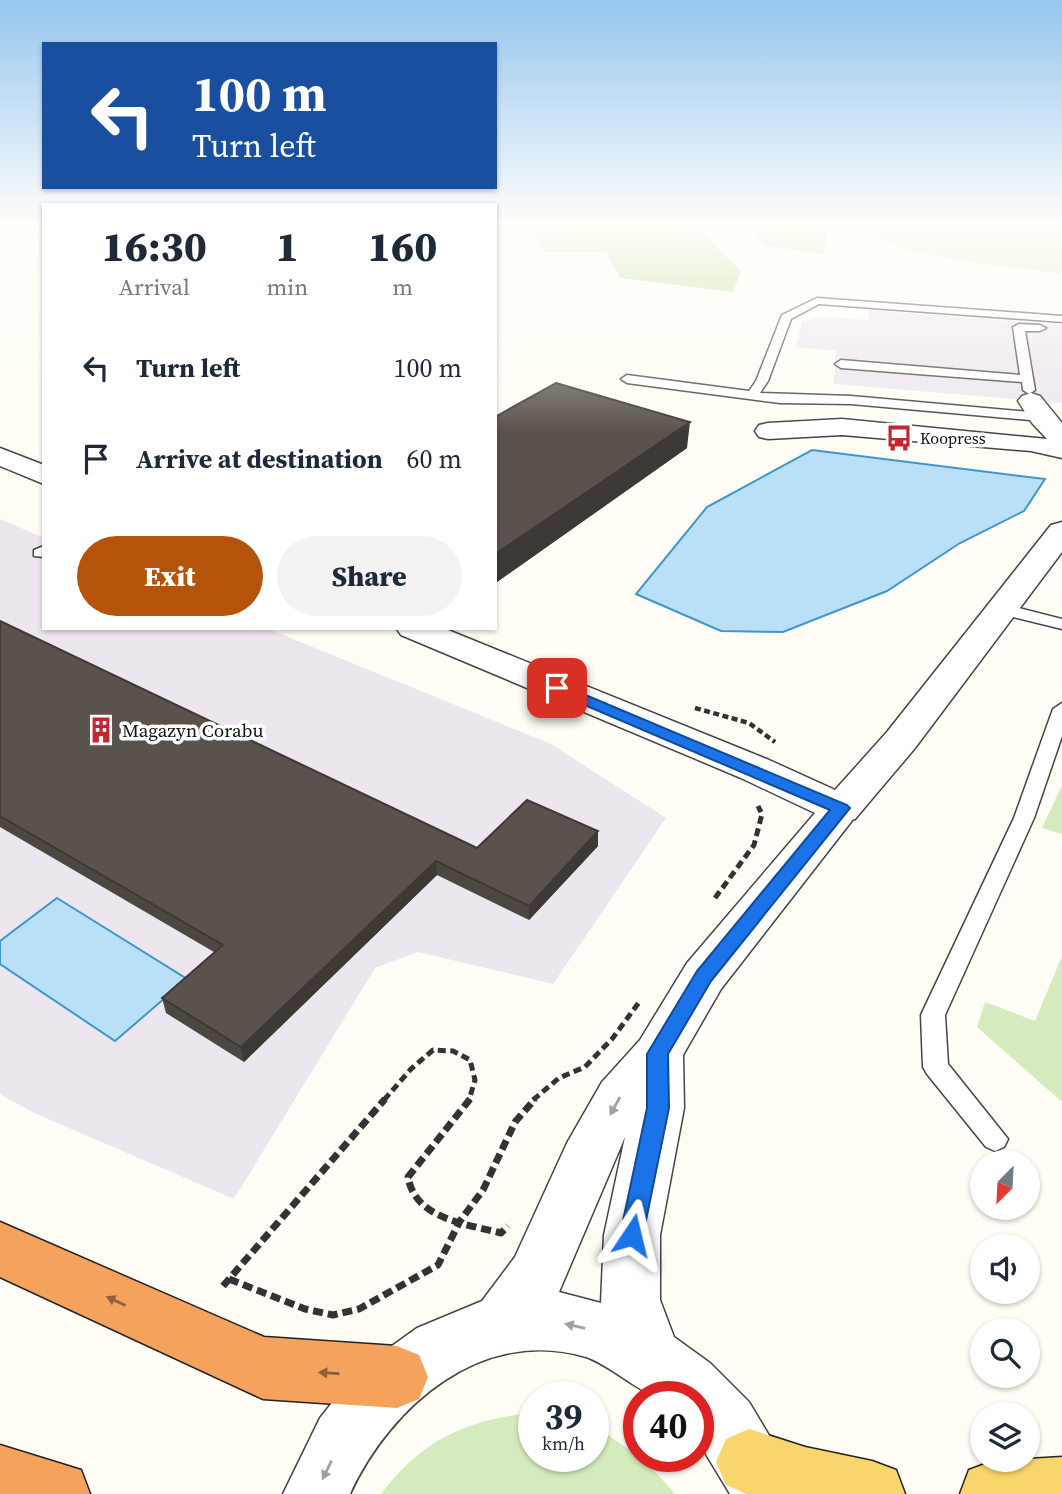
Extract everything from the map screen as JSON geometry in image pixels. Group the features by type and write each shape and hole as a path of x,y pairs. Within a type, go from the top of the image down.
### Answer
{"highway":[{"path":"0,1248 263,1368 397,1377"},
{"path":"0,1479 57,1494"}],"main road":[{"path":"758,1478 805,1480 872,1494"},
{"path":"993,1494 1062,1490"}],"street":[{"path":"1033,399 1062,438"},
{"path":"768,431 842,427 1031,443 1062,450"},
{"path":"0,456 42,475"},
{"path":"499,1327 536,1277 563,1220 586,1160 620,1097 658,1054 704,976 841,808 901,740 1062,531"},
{"path":"418,630 760,764 841,808"},
{"path":"651,1356 630,1300 632,1235 658,1108 658,1054"},
{"path":"316,1494 329,1465 362,1412 397,1377 445,1345 499,1327 533,1320 564,1323 608,1334 651,1356 689,1387 724,1424 758,1478"}],"lane":[{"path":"753,394 762,381 786,317 817,301 1062,319"},
{"path":"1033,399 1019,327 1062,330"},
{"path":"841,364 1033,399"},
{"path":"627,379 753,394 1033,399"},
{"path":"995,619 1061,623"},
{"path":"995,1139 936,1067 933,1015 1024,818 1062,709"}],"path":[{"path":"688,706 756,725 775,741 775,748 740,787 762,814 760,831 754,845 712,902"},
{"path":"229,1279 305,1309 333,1315 359,1309 438,1265 460,1221 483,1189 515,1122 533,1100 559,1079 585,1067 612,1039 643,997"},
{"path":"223,1286 411,1069 433,1051 453,1051 470,1060 476,1074 472,1096 419,1157 408,1177 413,1198 425,1208 460,1221"}],"shaded area":[{"path":"869,310 1062,325 1062,403 834,384 836,351 796,347 802,322 821,317 868,320"},
{"path":"0,519 42,537 42,630 271,630 551,744 666,818 553,984 418,952 375,968 234,1199 34,1113 0,1094"}],"green space":[{"path":"1062,785 1062,834 1042,828"},
{"path":"1062,956 1062,1102 977,1027 985,1002 1035,1021"},
{"path":"518,1415 518,1472 609,1472 609,1436 623,1445 623,1472 655,1472 675,1494 381,1494 410,1462 426,1449 459,1430"}],"water":[{"path":"812,450 1045,479 1024,511 960,543 887,591 783,632 721,631 636,594 707,507"},
{"path":"57,898 187,979 115,1041 0,964 0,941"}],"building":[{"path":"556,383 690,422 497,553 497,416"},
{"name":"Magazyn Corabu","path":"0,621 477,848 527,800 598,831 529,906 436,861 241,1047 162,998 223,945 0,816"}],"place":[{"name":"Koopress","path":"899,438"},
{"name":"Magazyn Corabu","path":"101,730"}],"route":[{"path":"557,688 755,769 841,808 704,976 658,1054 658,1108 645,1158 632,1235"}]}
